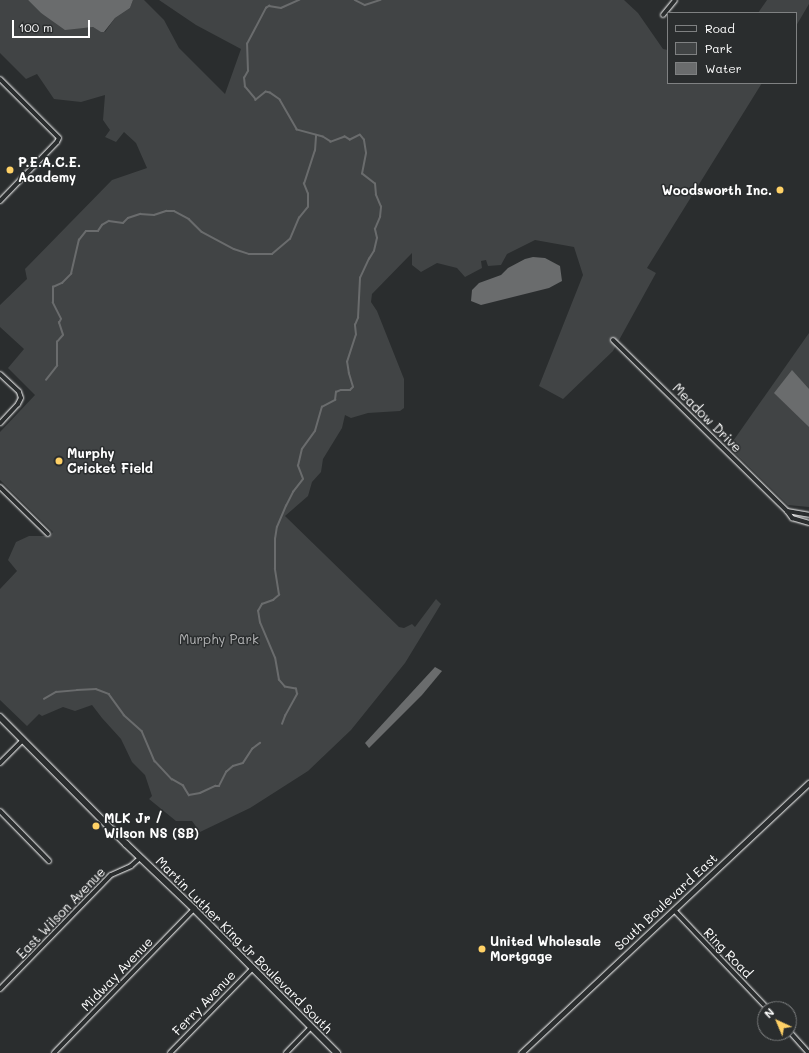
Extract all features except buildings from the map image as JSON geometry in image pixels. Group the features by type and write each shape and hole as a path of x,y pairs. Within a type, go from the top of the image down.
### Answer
{"main road":[{"name":"Martin Luther King Jr Boulevard South","path":"0,717 337,1053"}],"street":[{"path":"663,15 675,0"},
{"path":"0,79 58,135 59,139 0,201"},
{"name":"Meadow Drive","path":"613,340 794,519 809,523"},
{"path":"0,374 19,392 21,400 0,423"},
{"path":"0,487 48,534"},
{"path":"787,511 809,515"},
{"path":"0,763 23,740"},
{"name":"South Boulevard East","path":"521,1053 809,783"},
{"path":"0,811 49,860"},
{"name":"East Wilson Avenue","path":"0,989 111,875 131,866 140,858"},
{"name":"Midway Avenue","path":"54,1053 194,909"},
{"name":"Ring Road","path":"674,910 760,1001"},
{"name":"Ferry Avenue","path":"170,1053 253,968"},
{"path":"286,1053 311,1027"},
{"path":"797,1040 809,1053"}],"green space":[{"name":"Murphy Park","path":"0,0 28,0 41,13 80,28 93,27 105,32 115,18 130,8 133,0 144,0 164,20 179,48 225,94 241,49 196,25 159,0 624,0 638,13 663,49 667,50 667,84 761,84 647,268 656,273 613,351 563,399 539,386 583,275 574,247 535,240 507,254 501,265 488,266 486,260 481,261 482,268 465,277 457,268 437,263 421,272 412,265 412,253 372,294 371,302 377,311 404,379 404,408 400,411 368,413 351,418 345,415 342,428 323,459 321,472 312,482 308,496 285,516 399,627 404,628 412,624 415,627 436,599 441,604 405,663 351,730 308,771 250,808 200,832 192,821 176,821 149,799 152,796 145,775 132,762 121,739 92,705 75,711 63,707 42,716 39,714 27,726 0,700 0,589 17,571 8,560 16,542 29,536 49,536 53,532 0,480 0,432 35,395 8,368 24,349 0,327 0,305 27,279 25,269 112,180 147,168 136,143 124,132 116,142 105,137 110,130 103,120 105,95 81,102 54,99 37,74 26,79 0,53"},
{"path":"767,0 809,0 809,4 797,24 797,12 759,12"},
{"path":"809,333 809,507 788,505 735,453 731,444"}],"water":[{"path":"28,0 133,0 130,8 115,18 104,32 101,32 93,27 65,30 41,13"},
{"path":"533,257 545,258 560,266 562,281 549,288 481,305 471,301 472,290 479,283 501,275 508,268 525,259"},
{"path":"792,370 809,389 809,427 774,393"},
{"path":"435,667 442,671 422,695 369,748 365,743"}],"waterway":[{"path":"282,724 297,694 296,689 285,687 279,680 275,658 260,623 258,611 262,604 273,600 279,595 275,569 275,539 277,527 286,506 293,492 303,479 298,466 302,449 315,431 322,407 335,400 336,392 341,390 350,390 353,387 347,362 356,335 355,325 358,318 360,278 374,251 377,238 375,229 380,217 381,207 376,195 375,184 362,174 366,153 364,140 360,135 350,140 345,137 331,142 323,137 297,130 280,100 266,92 256,100 245,87 244,78 248,71 247,44 266,8 269,6 281,8 299,0"},
{"path":"355,0 365,5 380,0"},
{"path":"46,380 57,366 57,342 63,335 59,323 61,319 53,303 53,287 62,283 71,274 79,240 86,231 98,231 102,225 109,221 123,223 128,218 140,214 154,215 166,211 174,211 189,219 202,232 234,249 249,254 272,254 290,239 299,218 308,207 308,194 304,184 315,151 316,136"},
{"path":"44,699 56,692 77,690 96,689 109,694 124,715 142,731 155,761 172,779 183,785 189,795 200,793 215,786 219,786 226,772 233,766 243,763 252,749 260,743"}],"place":[{"name":"P.E.A.C.E. Academy","path":"10,170"},
{"name":"Woodsworth Inc.","path":"780,190"},
{"name":"Murphy Cricket Field","path":"59,461"},
{"name":"MLK Jr / Wilson NS (SB)","path":"96,826"},
{"name":"United Wholesale Mortgage","path":"482,949"}]}
